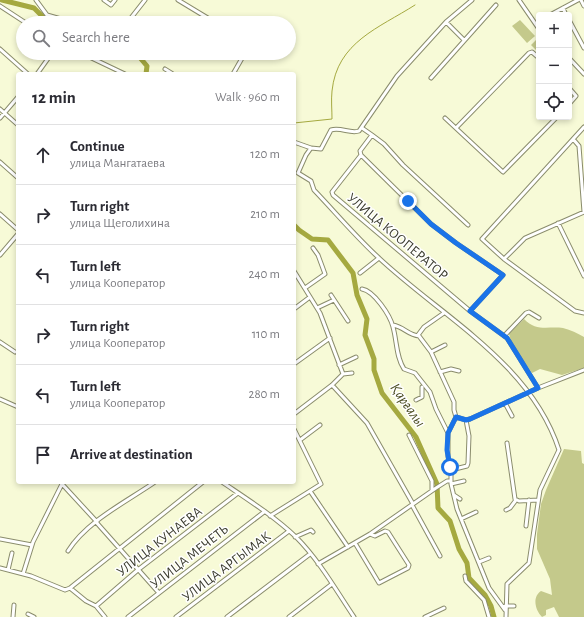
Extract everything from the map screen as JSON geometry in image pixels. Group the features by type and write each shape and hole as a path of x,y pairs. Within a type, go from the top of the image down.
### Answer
{"street":[{"path":"36,0 47,15 50,16"},
{"path":"104,0 110,5 115,0"},
{"path":"132,16 145,0"},
{"path":"178,0 204,16"},
{"path":"296,143 312,148 320,148 331,130 338,128 356,132 362,128 397,76 446,22 472,0"},
{"path":"519,0 535,24"},
{"path":"556,12 580,0 584,6"},
{"path":"430,78 496,5"},
{"path":"0,6 16,16"},
{"path":"563,8 565,12"},
{"path":"446,22 464,40"},
{"path":"572,26 584,48"},
{"path":"0,49 26,72"},
{"path":"456,128 528,53 532,52 536,55"},
{"path":"38,72 47,60"},
{"path":"96,60 121,72"},
{"path":"234,72 241,60"},
{"path":"572,62 584,74"},
{"path":"165,69 170,72"},
{"path":"572,91 576,96 572,101"},
{"path":"0,118 16,99"},
{"path":"0,109 16,123"},
{"path":"445,118 503,172 554,120"},
{"path":"584,127 483,236 484,242 504,259 575,311 584,313"},
{"path":"362,128 372,135 468,225"},
{"name":"УЛИЦА КООПЕРАТОР","path":"372,135 360,152 361,155 332,192 332,195 470,311 507,338 538,388"},
{"path":"504,259 525,238 584,212 579,146 573,139"},
{"path":"312,148 306,155 298,173 311,181 314,190 379,258 500,360 529,392 554,434 559,450 540,490 529,563 507,584 505,608 506,617"},
{"path":"361,155 431,224 503,275 470,311"},
{"path":"0,162 16,176"},
{"path":"0,214 16,228"},
{"path":"558,223 584,276"},
{"path":"1,253 16,236"},
{"path":"305,288 325,274 318,255 313,248"},
{"path":"360,273 379,258"},
{"path":"296,274 317,308 330,338 342,374"},
{"path":"362,289 370,291 376,296 393,325 402,366 405,370 415,372 422,387 422,397 416,400"},
{"path":"331,295 348,321"},
{"path":"296,308 310,297"},
{"path":"317,308 334,300"},
{"path":"504,336 526,313 529,312 539,318"},
{"path":"418,335 424,327 444,313"},
{"path":"393,325 400,327 412,335 418,335 422,339 431,352 454,402 456,417 448,433 448,456 454,495 461,519 489,588 505,608"},
{"path":"296,363 330,338"},
{"path":"0,342 15,352"},
{"path":"431,352 445,344"},
{"path":"339,365 356,357"},
{"path":"440,372 451,369 459,371"},
{"path":"456,417 466,420 538,388 584,370"},
{"path":"296,412 332,385 342,374 352,373"},
{"path":"332,385 367,423 413,504 440,556"},
{"path":"422,387 430,392 438,414 448,433"},
{"path":"0,399 16,406"},
{"path":"505,403 512,416"},
{"path":"451,470 467,466 468,463 469,436 466,420"},
{"path":"300,440 320,425"},
{"path":"270,516 321,484 296,433"},
{"path":"409,435 432,481 431,492"},
{"path":"506,510 510,508 516,500 507,443"},
{"path":"318,564 370,534 447,481 464,481"},
{"path":"23,574 32,545 62,484"},
{"path":"63,484 159,593"},
{"path":"68,551 76,540 97,522 152,484"},
{"path":"0,568 23,574 66,590 200,484"},
{"path":"225,484 270,516 295,537 318,564 354,617"},
{"path":"310,491 348,547"},
{"name":"УЛИЦА КУНАЕВА","path":"94,605 238,493"},
{"path":"454,495 460,499"},
{"path":"516,500 538,500"},
{"path":"526,526 529,500"},
{"name":"УЛИЦА МЕЧЕТЬ","path":"128,617 264,512"},
{"path":"461,519 476,512"},
{"path":"295,537 311,530 313,532"},
{"name":"УЛИЦА АРГЫМАК","path":"176,617 289,531"},
{"path":"355,543 378,583 408,568 409,565 388,532 385,531 374,536 370,534"},
{"path":"0,539 32,545"},
{"path":"8,570 12,553"},
{"path":"226,617 310,554"},
{"path":"479,562 490,558"},
{"path":"464,576 466,581 484,600 489,617"},
{"path":"289,617 332,584"},
{"path":"70,588 94,605 105,617"},
{"path":"13,617 14,605"},
{"path":"505,608 514,606"},
{"path":"425,617 444,608"},
{"path":"28,614 34,617"}],"green space":[{"path":"520,20 535,36 527,43 512,26"},
{"path":"536,40 536,50 531,45"},
{"path":"524,319 533,326 542,328 563,328 584,337 584,368 562,375 540,369 532,373 512,344 509,334"},
{"path":"564,449 581,451 582,463 584,464 584,617 559,617 554,607 546,610 546,615 542,617 536,607 536,597 541,591 552,595 550,579 537,549 537,534 541,504"}],"waterway":[{"name":"Қарғалы","path":"2,0 34,8 42,16"},
{"path":"296,123 332,119 332,91 336,74 342,60 351,48 362,38 374,29 415,5"},
{"path":"142,60 147,66 146,72"},
{"name":"Қарғалы","path":"296,227 312,239 328,240 353,273 357,295 367,319 365,335 374,359 374,370 382,393 416,437 437,484 438,508 450,521 459,549 467,563 469,578 485,595 491,606 494,617"}],"route":[{"path":"408,201 431,224 478,259 503,275 503,277 470,311 507,338 538,388 476,417 466,420 461,417 456,417 448,433 447,450 450,467"}]}
